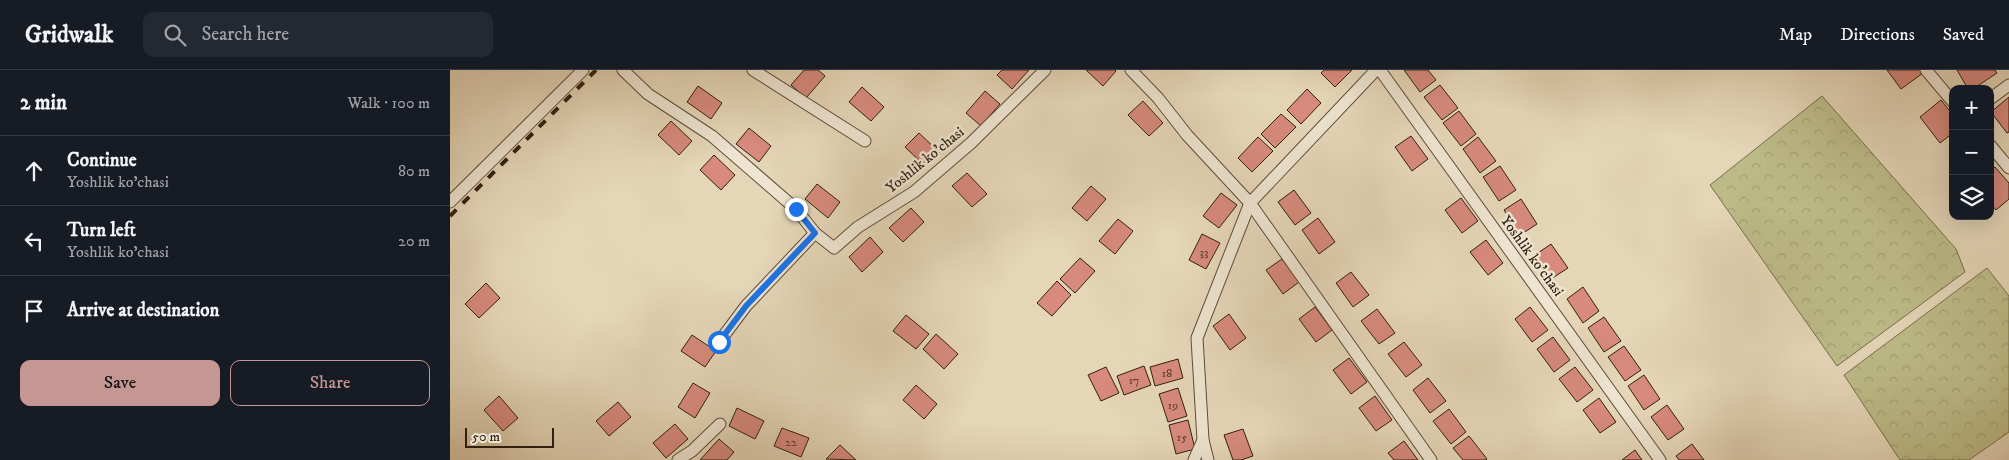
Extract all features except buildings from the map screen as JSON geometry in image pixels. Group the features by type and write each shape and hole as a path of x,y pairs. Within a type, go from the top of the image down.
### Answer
{"street":[{"path":"450,202 583,70"},
{"name":"Yoshlik ko'chasi","path":"624,70 648,94 712,136 796,209 815,233 834,248 858,226 914,192 971,143 1044,70"},
{"path":"753,70 865,141"},
{"path":"1131,70 1250,203 1431,460"},
{"path":"1208,460 1203,440 1197,338 1250,203 1376,70"},
{"name":"Yoshlik ko'chasi","path":"1380,70 1660,460"},
{"path":"1926,70 1949,97"},
{"path":"1994,96 2009,84"},
{"path":"1994,150 2009,168"},
{"path":"719,342 746,306 815,233"},
{"path":"678,460 692,450 720,424"},
{"path":"1194,460 1203,440"}],"green space":[{"path":"1822,96 1956,249 1965,272 1837,366 1710,185"},
{"path":"1987,268 2009,296 2009,432 1969,460 1900,460 1844,375"}],"railway":[{"path":"450,216 596,70"}],"route":[{"path":"719,342 746,306 815,233 796,209"}]}
